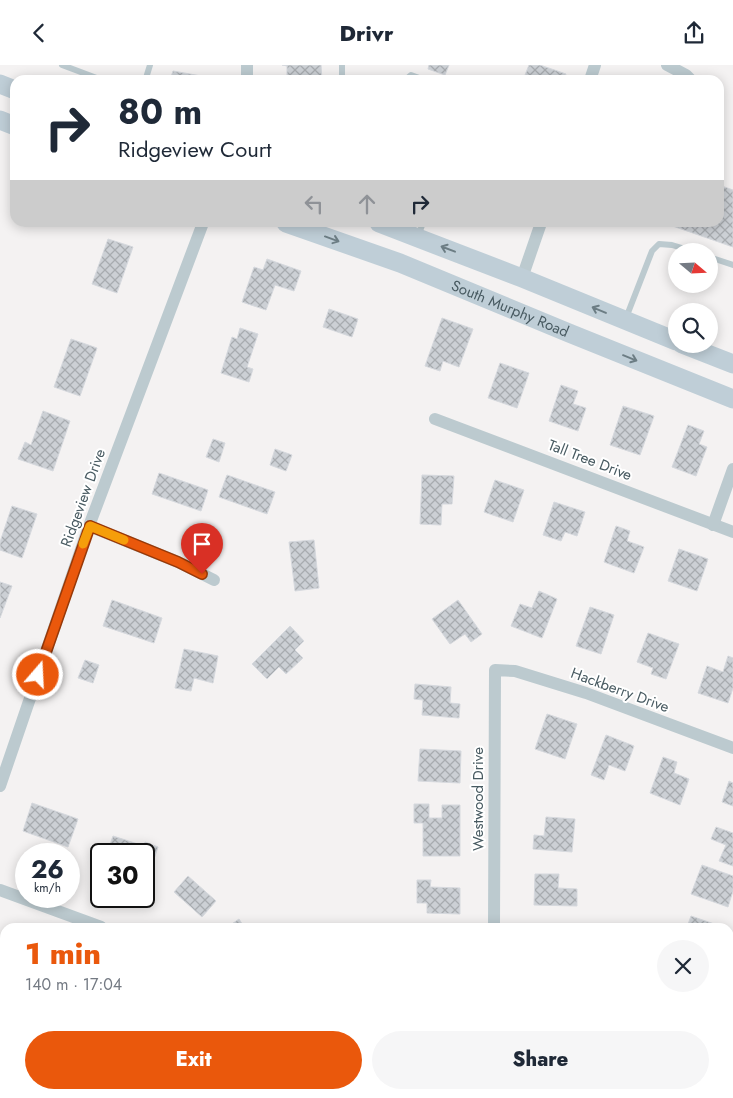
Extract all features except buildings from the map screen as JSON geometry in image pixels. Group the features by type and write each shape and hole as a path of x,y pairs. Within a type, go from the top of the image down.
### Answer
{"main road":[{"name":"South Murphy Road","path":"297,227 400,263 733,399"},
{"name":"South Murphy Road","path":"403,227 420,230 522,278 668,338"},
{"path":"705,353 733,364"}],"street":[{"path":"667,65 686,75"},
{"name":"Ridgeview Drive","path":"0,786 90,526 202,227"},
{"path":"522,278 540,227"},
{"name":"Tall Tree Drive","path":"435,419 733,532"},
{"path":"713,525 733,469"},
{"path":"90,526 214,579"},
{"name":"Hackberry Drive","path":"495,670 515,671 586,693 733,748"},
{"name":"Westwood Drive","path":"494,923 495,670"},
{"path":"0,890 90,923"}],"lane":[{"path":"62,65 89,75"},
{"path":"625,321 652,251 659,244 668,245"},
{"path":"718,260 733,265"}],"slow traffic":[{"path":"83,544 90,526 124,540"}],"route":[{"path":"38,675 90,526 178,562 202,574"}]}
